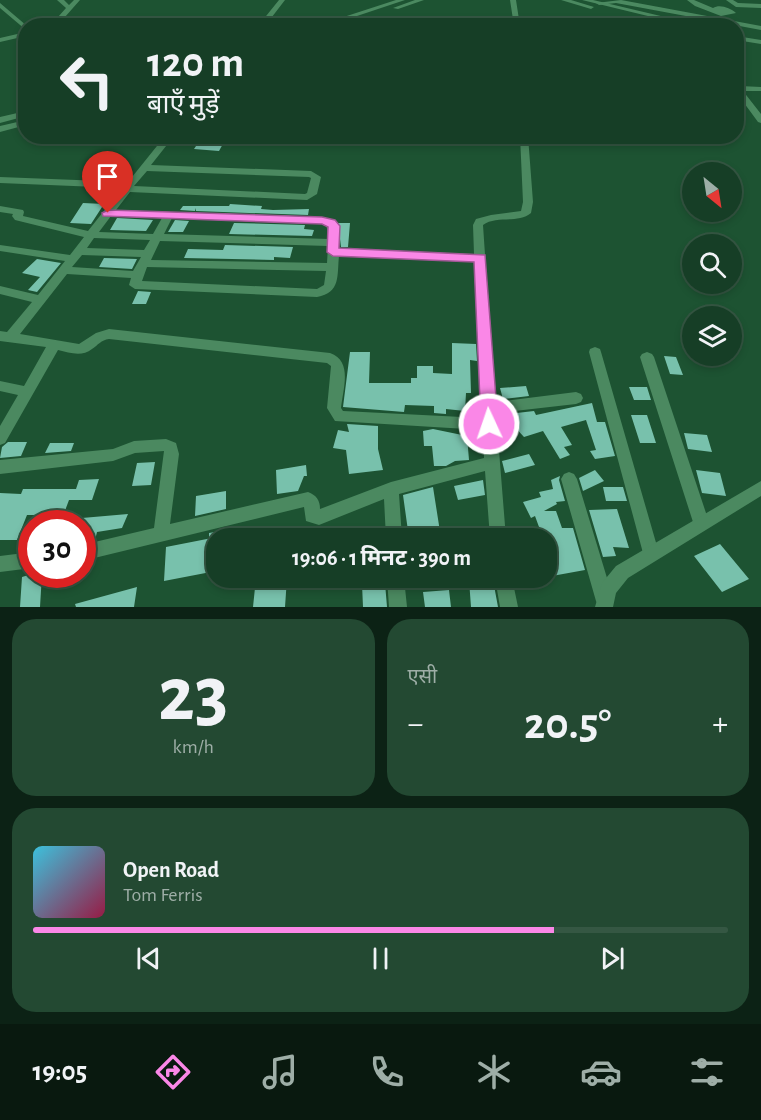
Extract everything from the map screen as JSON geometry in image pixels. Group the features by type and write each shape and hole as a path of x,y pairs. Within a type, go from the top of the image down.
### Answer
{"street":[{"path":"60,0 69,8"},
{"path":"60,18 77,0"},
{"path":"267,18 282,0"},
{"path":"345,18 402,0"},
{"path":"364,18 421,0"},
{"path":"513,0 516,18"},
{"path":"564,0 638,18"},
{"path":"585,0 667,18"},
{"path":"690,0 692,3 715,12"},
{"path":"729,0 736,6 761,6"},
{"path":"599,3 616,1 708,18 715,12 726,9 740,18"},
{"path":"0,5 18,20"},
{"path":"744,20 761,20"},
{"path":"744,25 761,28"},
{"path":"744,33 761,36"},
{"path":"0,40 18,36"},
{"path":"744,39 761,42"},
{"path":"744,88 761,89"},
{"path":"744,94 756,106 761,120"},
{"path":"0,120 18,114"},
{"path":"0,129 18,124"},
{"path":"5,337 41,300 73,260 90,234 164,144"},
{"path":"497,528 489,424 480,221 526,213 528,208 524,144"},
{"path":"0,180 303,197 312,194 316,177 311,174 144,168"},
{"path":"0,209 16,210 20,218 90,234 480,258"},
{"path":"108,213 326,221 334,226 330,286 323,292 317,293 137,286 134,282 137,275 168,216"},
{"path":"0,248 73,260 137,275"},
{"path":"73,260 146,258 332,267"},
{"path":"0,290 41,300"},
{"path":"5,337 83,348 103,334 330,358 338,366 334,408 337,416 489,424"},
{"path":"0,439 55,344"},
{"path":"595,352 651,554"},
{"path":"647,357 701,522"},
{"path":"0,386 28,392"},
{"path":"489,408 576,398"},
{"path":"0,467 113,455 134,447 160,444 171,447 172,454 161,533"},
{"path":"96,549 308,499 312,504 312,516 319,517 391,489 492,463"},
{"path":"569,479 605,604"},
{"path":"605,604 608,589 622,572 701,522 761,488"},
{"path":"391,489 393,528"},
{"path":"0,564 18,562"},
{"path":"397,588 398,607"},
{"path":"506,588 509,607"}],"building":[{"path":"197,144 223,144 219,151 194,149"},
{"path":"83,203 104,204 91,224 70,223"},
{"path":"230,204 262,206 261,209 273,210 309,209 308,215 196,211 196,208 195,211 180,210 183,206 229,206"},
{"path":"117,218 153,220 146,231 110,230"},
{"path":"175,220 189,221 183,232 168,232"},
{"path":"234,223 305,225 304,229 314,230 312,236 229,234"},
{"path":"338,223 350,223 348,247 341,247"},
{"path":"225,245 293,247 290,258 274,257 274,260 184,258 188,249 223,250"},
{"path":"104,258 137,259 132,269 99,267"},
{"path":"37,259 61,263 37,292 28,290 40,277 22,273"},
{"path":"138,291 151,292 146,304 132,304"},
{"path":"452,343 476,344 477,361 470,360 471,393 466,393 465,411 446,409 446,414 434,413 434,406 405,405 404,412 343,407 350,352 370,352 369,383 411,383 411,378 417,378 417,366 433,366 433,373 452,374"},
{"path":"664,356 676,357 683,375 670,374"},
{"path":"526,386 529,396 503,399 500,388"},
{"path":"629,387 647,387 651,400 634,400"},
{"path":"592,403 597,422 605,422 615,456 595,459 590,451 596,450 586,420 561,427 572,445 564,447 570,455 560,459 543,431 524,437 510,422 507,414 534,411 536,415"},
{"path":"631,415 647,415 656,443 640,443"},
{"path":"347,424 378,426 378,449 383,470 349,474 346,450 333,448 338,430 349,432"},
{"path":"433,429 467,436 469,460 455,461 446,466 434,466 432,446 424,446 423,431"},
{"path":"684,433 707,435 712,452 688,449"},
{"path":"8,442 27,442 21,456 0,458 2,447"},
{"path":"50,443 74,443 71,451 45,453"},
{"path":"529,454 535,465 505,473 502,461"},
{"path":"155,462 151,485 132,486 137,463"},
{"path":"306,465 307,476 304,476 298,491 277,494 276,470"},
{"path":"595,470 604,481 583,491 579,478"},
{"path":"696,470 720,473 726,496 702,493"},
{"path":"560,476 565,501 556,502 557,504 544,511 556,511 562,528 573,528 585,570 557,575 557,528 539,528 535,516 531,518 523,502 541,497 539,492 553,489 551,480"},
{"path":"99,479 92,500 69,500 65,510 18,510 17,540 0,540 0,493 21,494 23,489 76,489 79,480"},
{"path":"483,480 485,495 458,500 454,486"},
{"path":"433,487 439,528 408,528 403,495"},
{"path":"603,487 623,487 627,501 606,501"},
{"path":"226,491 226,509 195,516 196,496"},
{"path":"617,509 629,548 613,547 616,556 603,557 589,510"},
{"path":"128,514 122,528 97,532 96,536 96,517"},
{"path":"206,539 206,573 164,581 166,547"},
{"path":"720,544 749,579 722,592 694,556"},
{"path":"137,587 134,607 76,607 75,604"},
{"path":"21,588 41,588 40,607 20,607"},
{"path":"255,588 286,588 285,607 253,607"},
{"path":"362,588 385,588 387,607 363,607"},
{"path":"470,588 494,588 498,607 471,607"},
{"path":"449,590 451,607 425,607 423,592"}],"route":[{"path":"108,213 331,222 334,226 333,252 480,258 489,424"}]}
